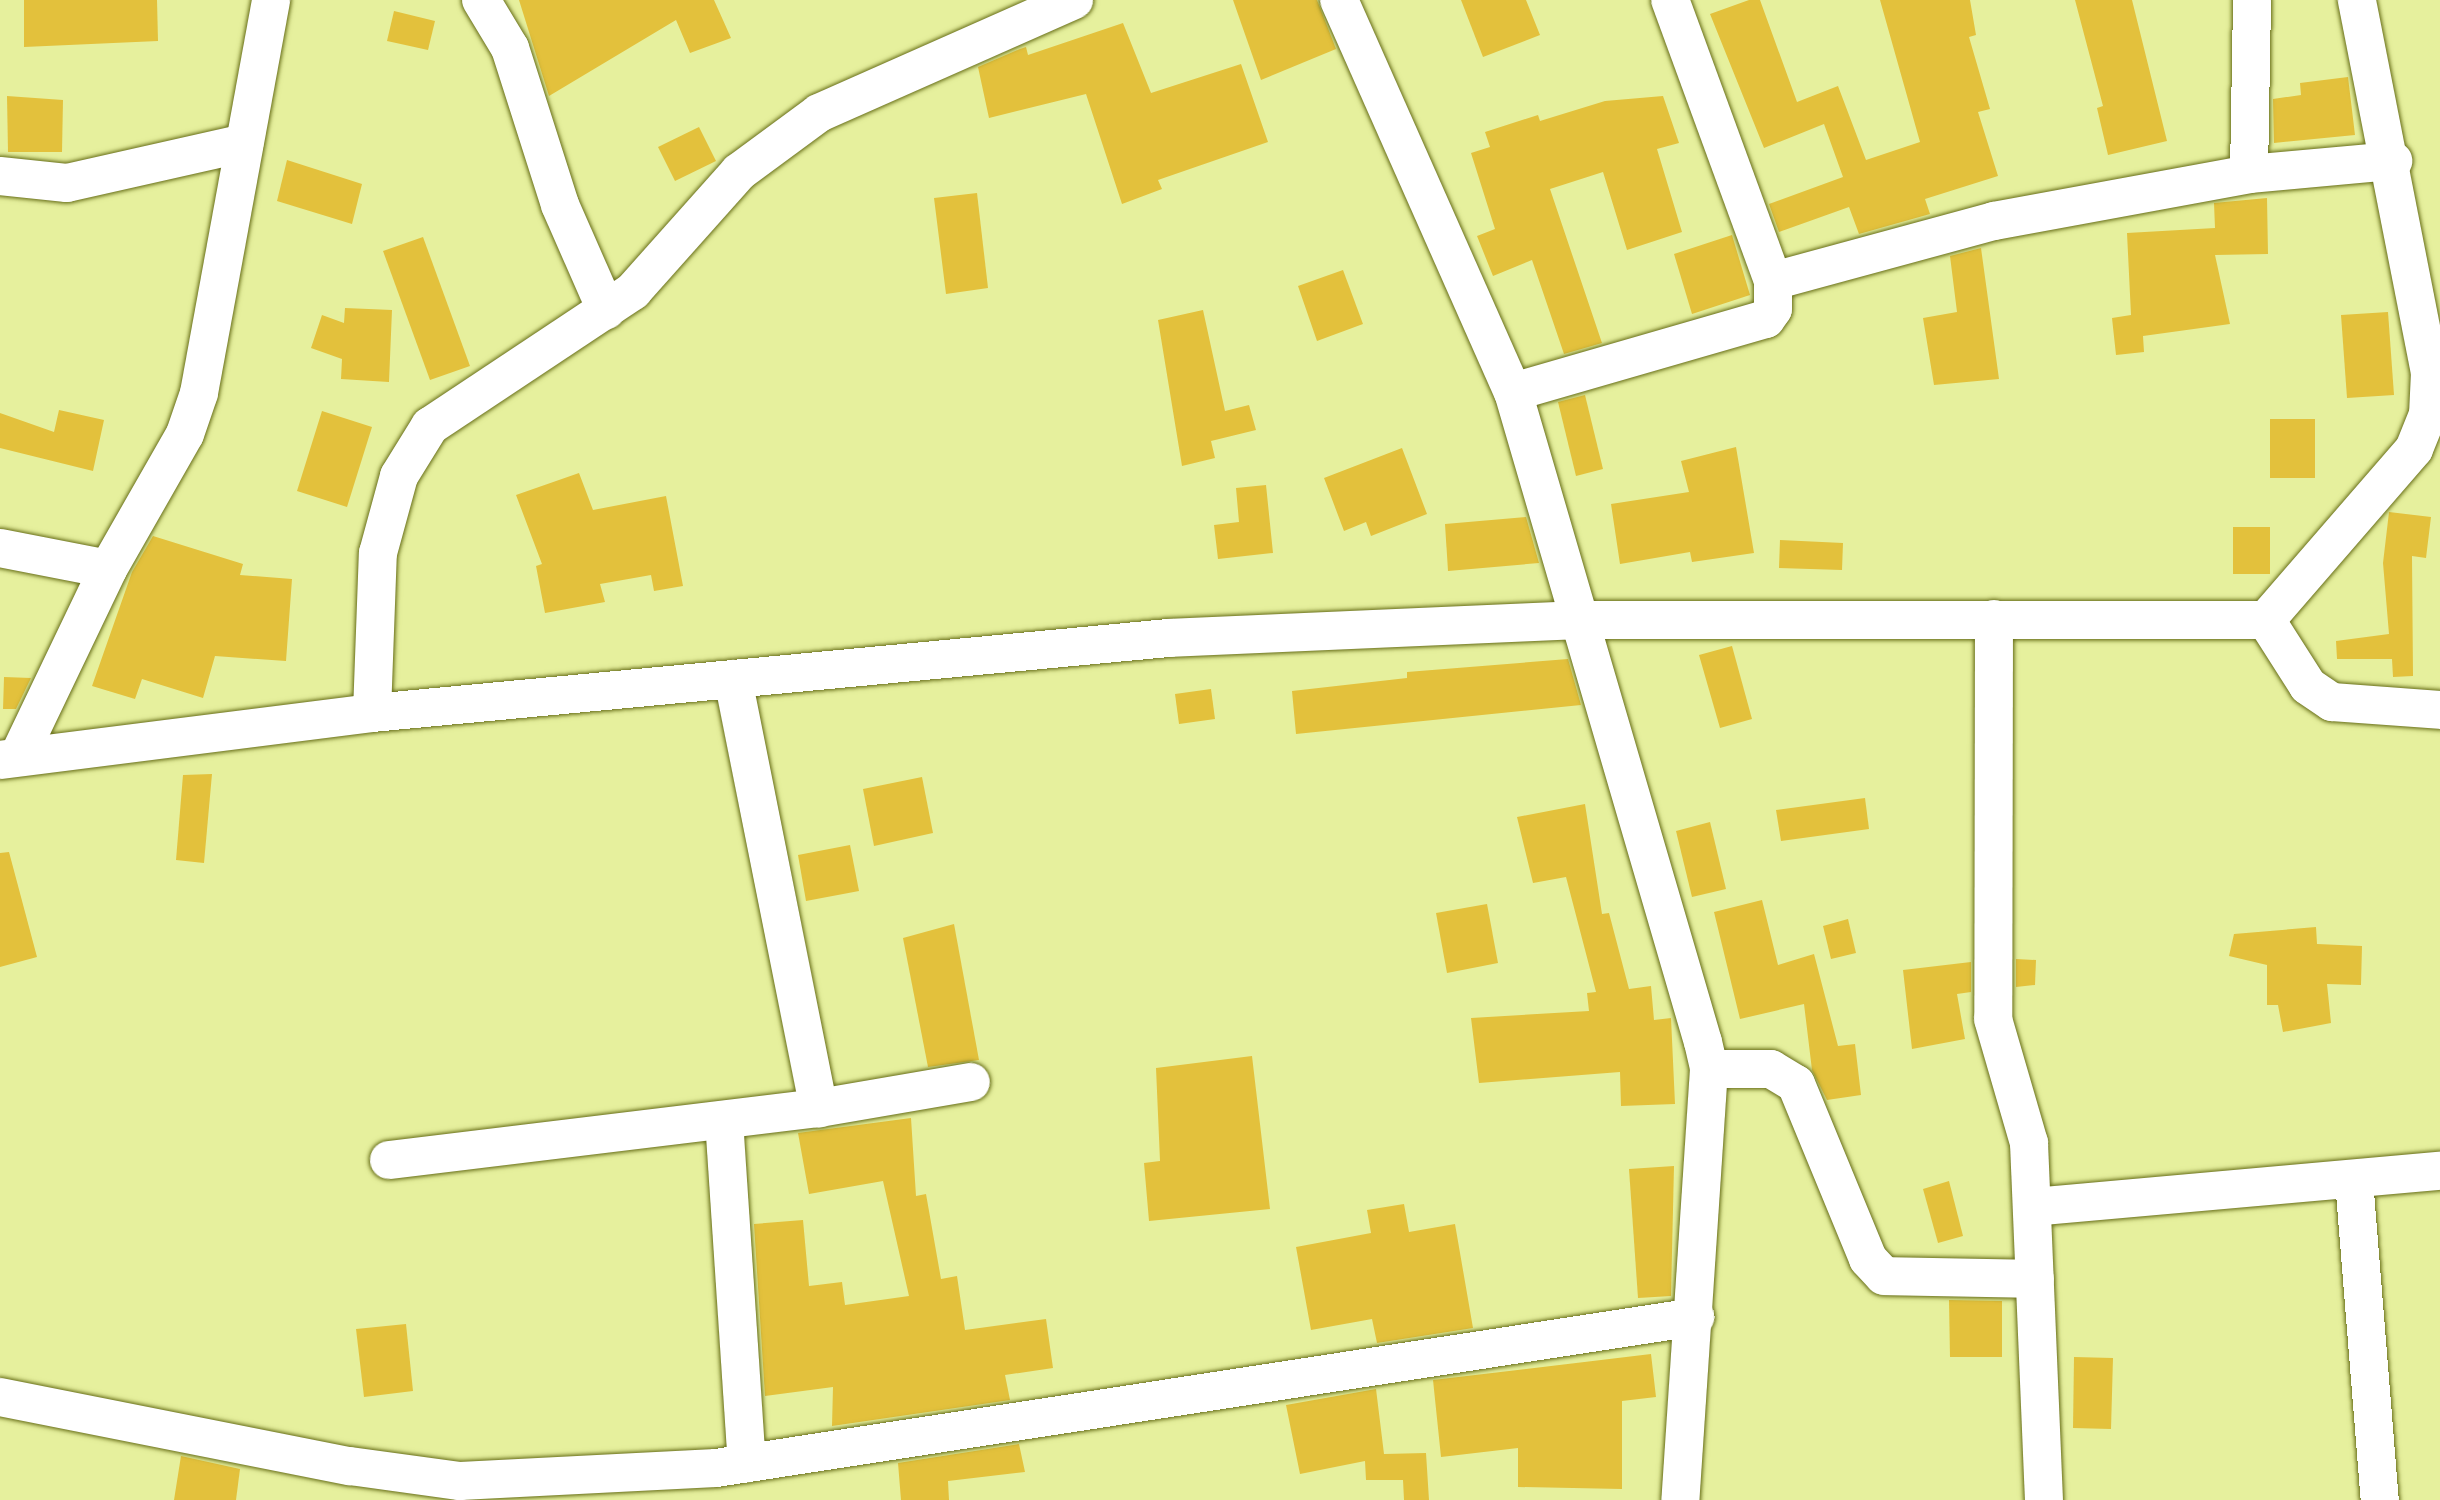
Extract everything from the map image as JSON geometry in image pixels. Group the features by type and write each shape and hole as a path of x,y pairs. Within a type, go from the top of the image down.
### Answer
{"street":[{"path":"10,757 108,568 184,434 199,393 271,0"},
{"path":"481,0 510,48 560,205 606,310"},
{"path":"372,713 378,552 398,476 430,426 632,291 739,172 819,113 1074,0"},
{"path":"1339,0 1513,392 1584,620 1709,1069 1680,1500"},
{"path":"1513,392 1766,319 1776,296 1670,0"},
{"path":"2249,174 2252,0"},
{"path":"10,757 372,713 1170,638 1584,620 2266,620 2414,449 2435,386 2358,0"},
{"path":"0,208 13,177 67,183 244,143"},
{"path":"1773,281 1994,221 2249,174 2393,161"},
{"path":"0,548 108,568"},
{"path":"1994,619 1993,1019 2029,1143 2044,1500"},
{"path":"2266,620 2308,686 2332,702 2440,710"},
{"path":"733,679 819,1108"},
{"path":"1709,1069 1772,1069 1796,1084 1868,1259 1884,1276 2035,1278"},
{"path":"389,1160 819,1108 971,1082"},
{"path":"724,1120 725,1477"},
{"path":"2032,1207 2440,1170"},
{"path":"2354,1180 2380,1500"},
{"path":"0,1400 460,1481 725,1477 1695,1317"}],"building":[{"path":"24,0 157,0 158,41 24,47"},
{"path":"519,0 714,0 731,38 690,53 676,20 549,96"},
{"path":"1233,0 1317,0 1336,49 1261,80"},
{"path":"1461,0 1526,0 1540,35 1483,57"},
{"path":"1760,0 1797,102 1838,86 1866,160 1920,142 1880,0 1970,0 1976,35 1969,37 1990,109 1978,112 1998,176 1925,199 1930,214 1859,234 1849,207 1779,232 1769,204 1843,177 1824,124 1764,148 1710,14"},
{"path":"2075,0 2132,0 2167,141 2108,155 2097,108 2103,106"},
{"path":"394,11 435,21 428,50 387,41"},
{"path":"1123,23 1151,93 1241,64 1268,142 1158,180 1162,189 1122,204 1086,94 989,118 978,67 1026,47 1028,55"},
{"path":"2348,77 2355,135 2274,143 2273,99 2301,95 2300,83"},
{"path":"7,96 63,100 62,152 8,152"},
{"path":"1663,96 1679,143 1657,149 1682,232 1627,250 1603,172 1550,189 1602,343 1564,354 1532,260 1493,276 1477,236 1495,229 1471,153 1490,147 1485,132 1538,115 1540,121 1605,101"},
{"path":"699,127 716,161 675,181 658,147"},
{"path":"287,160 362,184 352,224 277,201"},
{"path":"977,193 988,288 946,294 934,198"},
{"path":"2267,198 2268,254 2215,255 2230,324 2143,336 2144,352 2116,355 2112,318 2131,315 2127,233 2215,228 2214,203"},
{"path":"1732,235 1750,295 1692,314 1674,254"},
{"path":"423,237 470,366 430,380 383,251"},
{"path":"1981,248 1999,379 1934,385 1923,318 1957,312 1950,256"},
{"path":"1343,270 1363,324 1317,341 1298,286"},
{"path":"345,308 392,310 389,382 341,379 342,359 311,348 322,315 344,323"},
{"path":"1203,310 1225,411 1249,405 1256,430 1211,441 1215,458 1182,466 1158,320"},
{"path":"2388,312 2394,395 2347,398 2341,315"},
{"path":"1585,395 1603,469 1576,476 1558,402"},
{"path":"59,410 104,420 93,471 0,448 0,413 54,432"},
{"path":"322,411 372,427 347,507 297,491"},
{"path":"2270,419 2315,419 2315,478 2270,478"},
{"path":"1736,447 1754,553 1692,562 1690,552 1620,564 1611,504 1689,492 1681,461"},
{"path":"1402,448 1427,514 1371,536 1366,522 1344,531 1324,478"},
{"path":"579,473 593,510 666,496 683,586 654,591 651,575 600,584 605,602 545,613 536,566 542,564 516,495"},
{"path":"1266,485 1273,553 1218,559 1214,525 1239,522 1236,488"},
{"path":"2389,512 2431,517 2426,558 2412,556 2413,676 2393,677 2392,659 2337,659 2336,641 2389,634 2383,563"},
{"path":"1526,517 1539,563 1448,571 1445,524"},
{"path":"2233,527 2270,527 2270,574 2233,574"},
{"path":"153,536 243,564 240,575 292,579 286,661 215,656 203,698 142,679 135,699 92,686 132,572"},
{"path":"1780,540 1843,543 1842,570 1779,568"},
{"path":"1732,646 1752,719 1720,728 1699,655"},
{"path":"1568,659 1581,705 1296,734 1292,691 1407,678 1407,672"},
{"path":"4,677 31,678 16,709 3,709"},
{"path":"1211,689 1215,719 1179,724 1175,694"},
{"path":"212,774 204,863 176,860 183,775"},
{"path":"922,777 933,833 874,846 863,789"},
{"path":"1865,798 1869,829 1781,841 1776,810"},
{"path":"1585,804 1602,914 1609,913 1629,989 1651,986 1654,1020 1671,1018 1675,1104 1621,1106 1620,1072 1479,1083 1471,1018 1589,1011 1587,993 1596,992 1566,877 1533,883 1517,817"},
{"path":"1710,822 1726,889 1692,897 1676,831"},
{"path":"850,845 859,891 806,901 798,855"},
{"path":"9,852 37,957 0,967 0,853"},
{"path":"1762,900 1778,965 1814,954 1838,1046 1855,1044 1861,1095 1827,1100 1812,1070 1804,1004 1740,1019 1714,912"},
{"path":"1487,904 1498,963 1447,973 1436,913"},
{"path":"1848,919 1856,953 1831,959 1823,926"},
{"path":"954,924 979,1060 928,1067 903,938"},
{"path":"2316,927 2317,944 2362,946 2361,985 2327,984 2331,1023 2283,1032 2278,1005 2267,1005 2267,965 2229,956 2234,934"},
{"path":"2016,959 2036,960 2035,985 2016,987"},
{"path":"1971,962 1971,992 1957,994 1965,1039 1912,1049 1903,970"},
{"path":"1252,1056 1270,1209 1149,1221 1144,1163 1160,1161 1156,1068"},
{"path":"911,1118 916,1196 926,1194 941,1279 957,1276 965,1330 1046,1319 1053,1368 1005,1375 1010,1400 832,1426 833,1387 765,1396 754,1224 803,1220 809,1286 842,1282 845,1305 909,1296 883,1181 809,1194 798,1133"},
{"path":"1674,1166 1671,1296 1638,1298 1629,1169"},
{"path":"1949,1181 1963,1236 1938,1243 1923,1189"},
{"path":"1404,1204 1409,1232 1455,1224 1473,1328 1377,1343 1372,1319 1311,1330 1296,1247 1371,1233 1367,1210"},
{"path":"1949,1300 2002,1301 2002,1357 1950,1357"},
{"path":"406,1324 413,1391 364,1397 356,1329"},
{"path":"1651,1354 1656,1397 1622,1401 1622,1489 1518,1487 1518,1448 1441,1457 1433,1380"},
{"path":"2074,1357 2113,1358 2111,1429 2073,1428"},
{"path":"1376,1389 1384,1454 1426,1453 1429,1500 1404,1500 1403,1480 1366,1480 1365,1461 1300,1474 1286,1405"},
{"path":"1019,1444 1025,1472 948,1481 949,1500 901,1500 898,1463"},
{"path":"181,1456 240,1469 236,1500 174,1500"}]}
